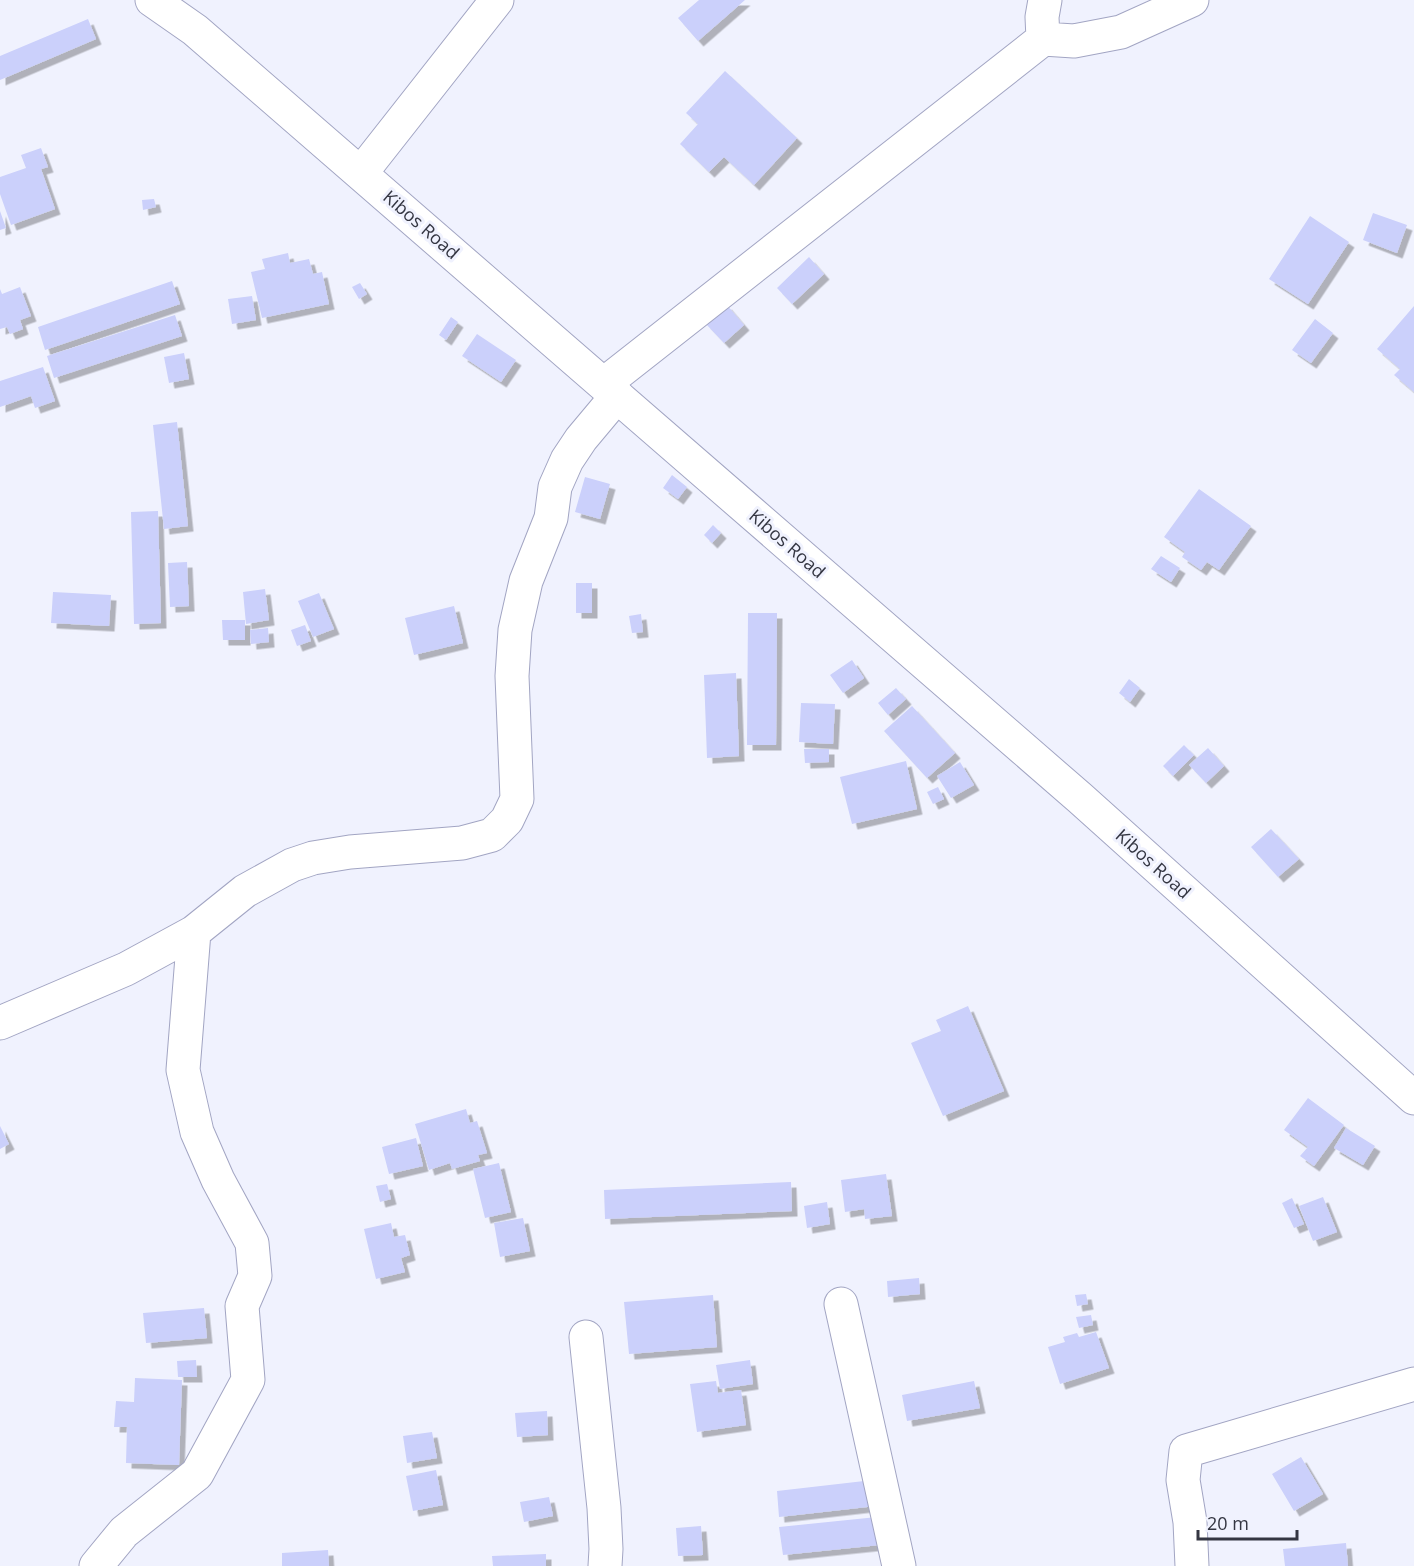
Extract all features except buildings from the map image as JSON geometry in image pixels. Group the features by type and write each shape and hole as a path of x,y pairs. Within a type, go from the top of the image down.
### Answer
{"street":[{"name":"Kibos Road","path":"152,0 195,30 1080,798 1414,1098"},
{"path":"361,173 497,0"},
{"path":"1043,39 1044,0"},
{"path":"0,1023 126,969 194,932 245,891 292,865 313,858 350,852 462,843 492,835 507,820 517,799 512,676 515,630 526,581 551,518 555,487 567,460 610,390 1043,39 1074,41 1121,32 1192,0"},
{"path":"96,1566 124,1532 197,1474 248,1380 242,1305 255,1276 252,1243 218,1180 197,1132 183,1070 194,932"},
{"path":"841,1304 899,1566"},
{"path":"586,1337 604,1508 605,1566"},
{"path":"1192,1566 1190,1522 1183,1480 1186,1451 1414,1384"}]}
